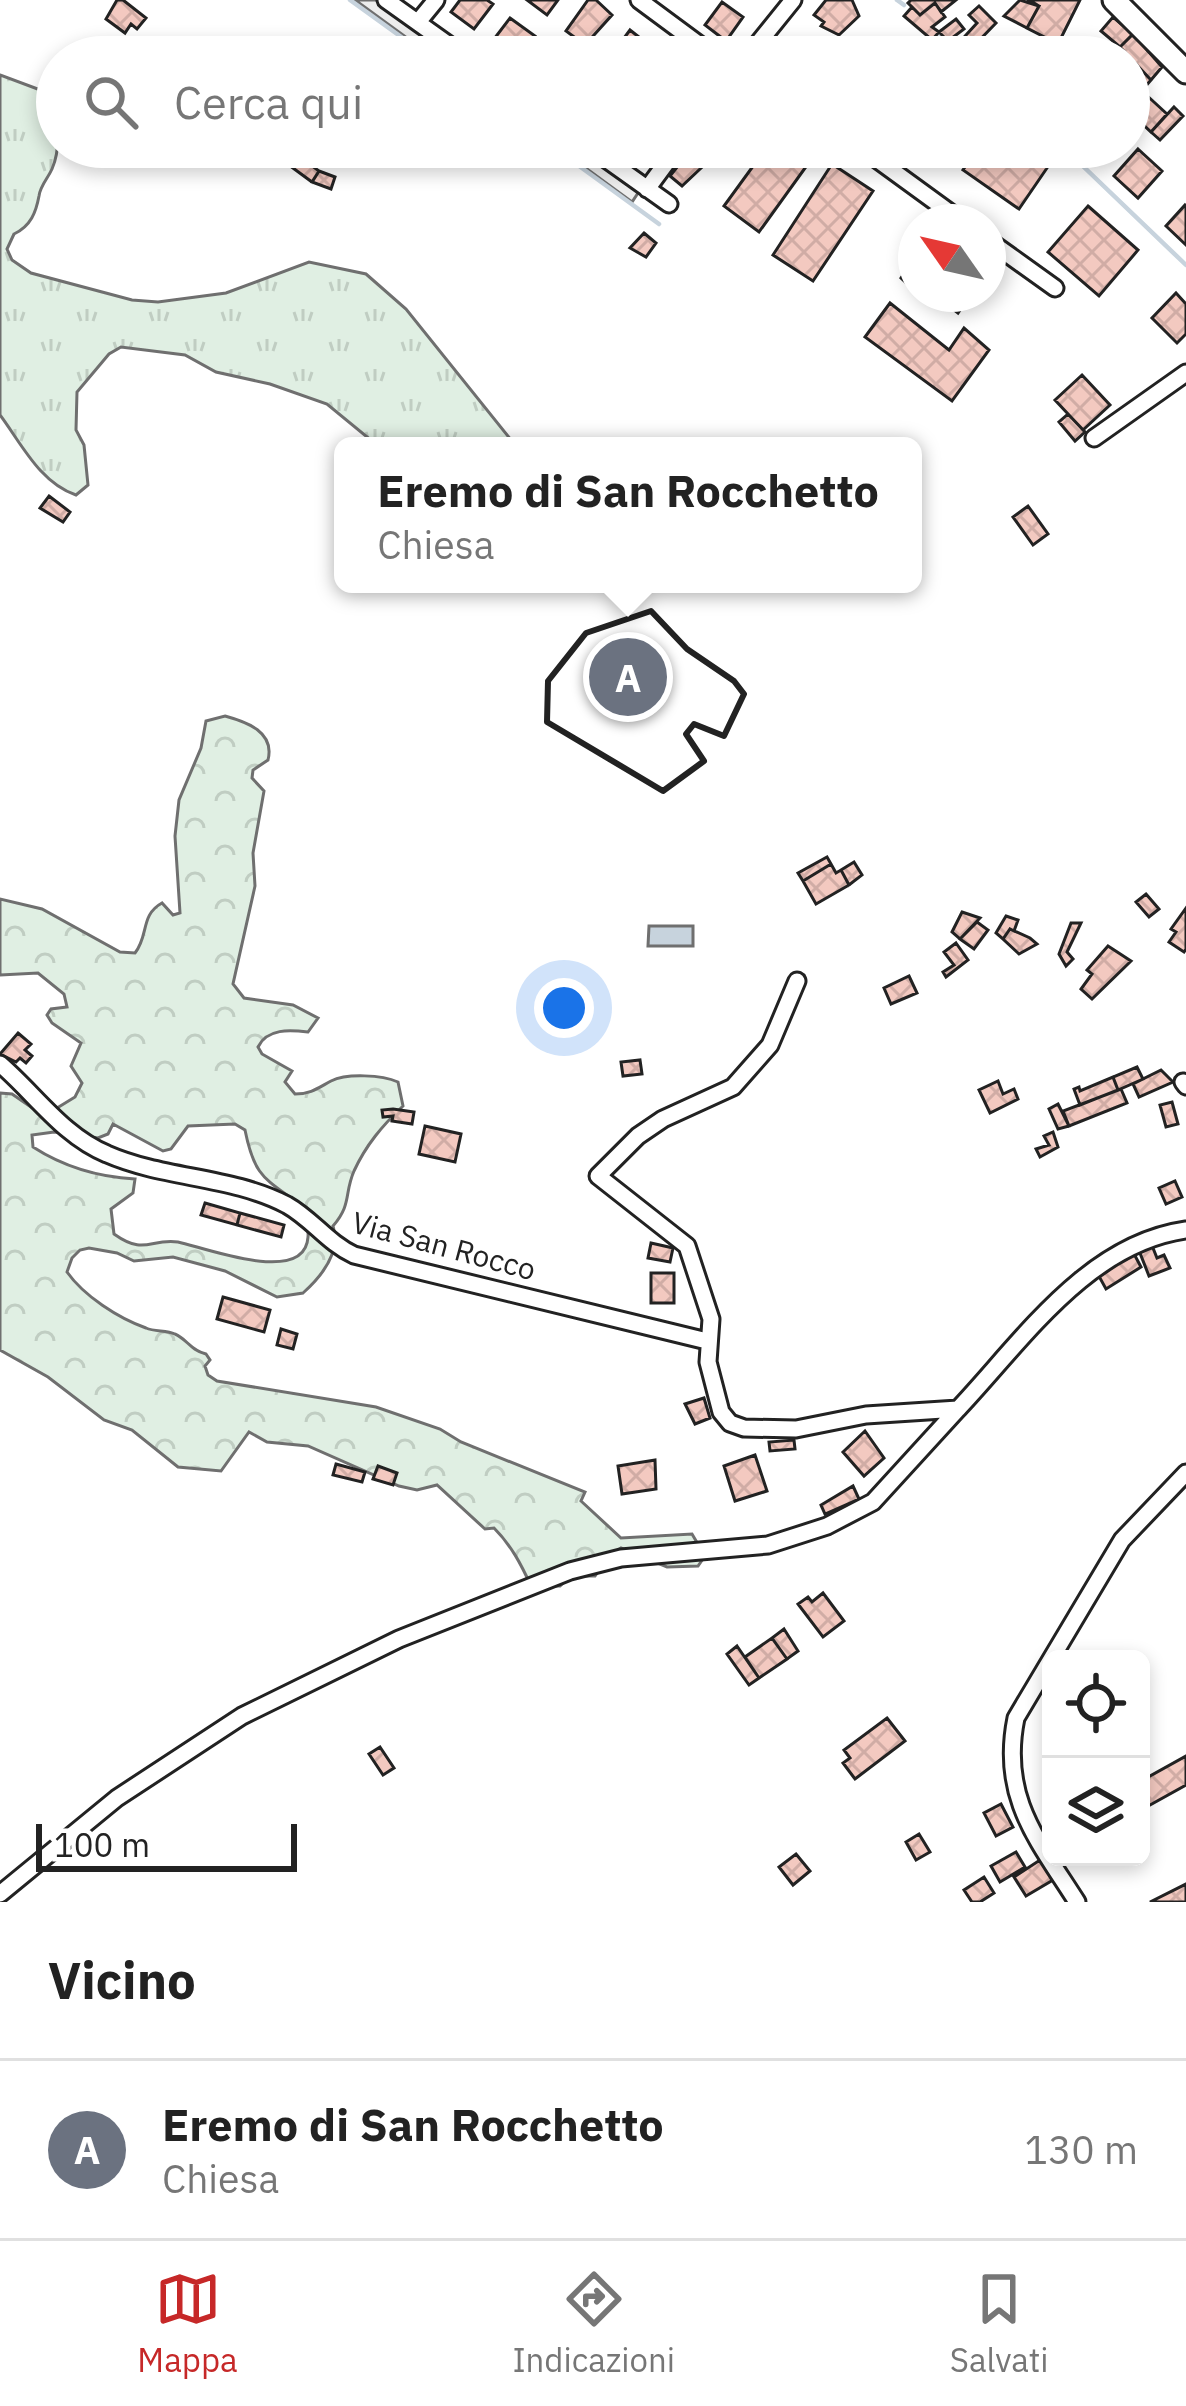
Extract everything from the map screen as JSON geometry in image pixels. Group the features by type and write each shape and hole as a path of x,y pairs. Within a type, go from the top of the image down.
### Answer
{"street":[{"path":"386,0 437,36"},
{"path":"418,22 436,0"},
{"path":"639,0 688,36"},
{"path":"764,36 793,0"},
{"path":"1114,0 1186,72"},
{"path":"618,168 669,204"},
{"path":"646,189 662,168"},
{"path":"889,168 938,204"},
{"path":"1006,253 1055,289"},
{"path":"1094,438 1186,373"},
{"path":"797,981 770,1046 734,1087 663,1119 638,1136 598,1176 687,1246 711,1319 708,1362 721,1412 730,1423 744,1428 796,1429 866,1415 958,1409"},
{"name":"Via San Rocco","path":"0,1064 70,1133 101,1152 288,1206 354,1255 707,1341"},
{"path":"0,1894 117,1798 242,1716 398,1639 570,1571 621,1558 768,1545 827,1526 873,1502 1082,1278 1129,1247 1186,1230"},
{"path":"1077,1902 1016,1796 1010,1748 1016,1718 1122,1540 1186,1473"}],"green space":[{"path":"0,75 36,88 36,168 52,168 34,213 7,249 12,260 31,273 132,300 158,302 226,293 309,262 366,274 406,309 509,437 367,437 327,404 216,372 185,355 121,347 109,354 77,392 76,430 84,445 88,485 76,495 32,461 0,415"},
{"path":"225,716 250,725 263,735 269,750 268,760 253,770 252,778 264,791 253,853 255,886 233,984 244,998 293,1005 318,1018 308,1032 273,1033 258,1047 292,1071 285,1082 295,1094 338,1078 374,1076 398,1082 403,1106 359,1162 343,1211 333,1226 332,1254 303,1293 277,1297 225,1271 173,1257 134,1261 89,1248 72,1258 67,1272 113,1312 149,1329 175,1334 206,1354 208,1375 217,1381 376,1407 440,1429 585,1492 581,1501 621,1538 692,1534 705,1556 698,1566 667,1567 621,1548 595,1576 571,1576 560,1586 531,1586 500,1534 494,1528 485,1529 437,1485 417,1490 399,1486 308,1446 267,1442 249,1432 221,1471 178,1467 132,1430 104,1420 48,1377 0,1350 0,1093 12,1094 44,1116 75,1097 82,1083 71,1066 81,1043 47,1015 51,1009 67,1007 64,994 38,973 0,975 0,899 42,909 120,952 135,953 155,908 162,903 173,915 180,913 175,836 179,800 201,748 206,721","holes":["113,1124 163,1151 171,1149 188,1126 235,1124 245,1130 258,1169 304,1208 308,1234 303,1252 290,1260 272,1262 178,1242 133,1244 114,1234 111,1209 133,1193 135,1179 95,1173 57,1160 33,1147 32,1135 54,1132 98,1138 108,1134"]}],"shaded area":[{"path":"355,0 379,0 430,36 404,36"},
{"path":"586,168 615,168 642,187 632,202"},
{"path":"649,926 693,926 693,946 648,946"}],"building":[{"path":"117,0 146,18 137,29 131,24 125,33 106,19"},
{"path":"460,0 493,4 474,29 451,12"},
{"path":"527,0 558,0 547,15"},
{"path":"588,0 596,0 612,15 593,36 573,36 566,31"},
{"path":"826,0 852,0 859,16 839,35 821,26 824,22 814,15"},
{"path":"956,0 941,12 935,3 920,15 908,3"},
{"path":"1020,0 1039,6 1027,28 1004,16"},
{"path":"1029,0 1080,0 1062,36 1042,36 1027,28 1039,6"},
{"path":"722,2 743,17 730,36 719,36 705,25"},
{"path":"935,3 945,17 932,27 939,32 936,36 927,36 904,16 912,7 920,15"},
{"path":"979,6 996,23 983,36 965,36 977,23 969,15"},
{"path":"1113,17 1133,34 1107,36 1101,31"},
{"path":"510,18 535,36 496,36"},
{"path":"956,19 964,29 955,36 939,32"},
{"path":"1150,53 1162,67 1150,79"},
{"path":"1150,98 1167,114 1150,131"},
{"path":"1174,107 1183,116 1160,140 1151,132"},
{"path":"1150,160 1162,171 1138,198 1114,176 1121,168 1150,168"},
{"path":"293,168 315,168 319,171 312,182"},
{"path":"676,168 701,168 682,186 670,176"},
{"path":"752,168 805,168 759,232 724,206"},
{"path":"829,168 838,168 873,191 813,281 773,255"},
{"path":"964,168 1047,168 1019,209"},
{"path":"319,171 335,177 331,189 312,182"},
{"path":"1088,206 1138,250 1099,296 1048,252"},
{"path":"1186,206 1186,245 1166,226"},
{"path":"644,233 656,243 646,257 630,248"},
{"path":"1176,293 1186,304 1186,334 1177,343 1152,318"},
{"path":"890,303 949,350 964,328 989,350 952,401 865,337"},
{"path":"1082,375 1110,405 1083,430 1055,400"},
{"path":"1068,414 1085,432 1075,441 1059,422"},
{"path":"49,496 70,512 63,522 40,508"},
{"path":"1028,506 1048,534 1033,545 1013,517"},
{"path":"627,650 662,682 644,701 628,690 620,698 594,673 605,659 612,664"},
{"path":"827,857 831,864 803,881 798,873"},
{"path":"854,862 862,875 849,885 841,870"},
{"path":"831,864 836,873 841,870 849,885 816,904 803,881"},
{"path":"1146,894 1159,909 1149,917 1136,902"},
{"path":"1186,908 1184,952 1169,942 1176,932 1171,929"},
{"path":"962,912 980,918 960,939 952,932"},
{"path":"1006,916 1018,920 1014,931 1010,929 1003,939 996,933"},
{"path":"977,922 988,930 974,949 960,939"},
{"path":"1071,923 1081,923 1067,952 1073,959 1066,966 1059,954"},
{"path":"1010,929 1037,944 1019,954 1003,939"},
{"path":"956,943 968,960 946,977 943,972 954,965 944,952"},
{"path":"1108,946 1131,961 1092,999 1081,989 1092,974 1087,970"},
{"path":"909,976 917,993 891,1004 884,988"},
{"path":"18,1033 31,1044 25,1050 32,1056 26,1063 0,1054"},
{"path":"640,1060 642,1074 623,1076 621,1062"},
{"path":"1137,1067 1143,1079 1118,1090 1113,1077"},
{"path":"1161,1070 1173,1082 1139,1097 1133,1084"},
{"path":"1113,1077 1118,1090 1080,1105 1074,1089 1080,1091"},
{"path":"998,1081 1003,1094 1014,1089 1018,1099 990,1113 979,1090"},
{"path":"1121,1089 1127,1103 1069,1126 1063,1111"},
{"path":"1172,1102 1178,1124 1166,1127 1160,1105"},
{"path":"1058,1104 1069,1126 1058,1129 1049,1109"},
{"path":"382,1110 414,1112 412,1124 383,1117"},
{"path":"425,1126 461,1134 455,1162 419,1154"},
{"path":"1053,1132 1058,1147 1040,1157 1036,1149 1049,1145 1044,1136"},
{"path":"1175,1181 1182,1197 1166,1204 1159,1188"},
{"path":"205,1203 240,1213 237,1225 201,1215"},
{"path":"240,1213 284,1225 281,1237 237,1225"},
{"path":"651,1243 673,1248 670,1262 648,1258"},
{"path":"1151,1243 1157,1258 1164,1255 1170,1268 1149,1276 1138,1248"},
{"path":"1133,1252 1141,1267 1106,1289 1095,1269"},
{"path":"651,1273 674,1273 674,1303 651,1303"},
{"path":"223,1297 270,1310 264,1332 217,1319"},
{"path":"281,1329 297,1334 293,1349 277,1345"},
{"path":"704,1398 710,1418 695,1424 685,1404"},
{"path":"865,1431 884,1458 864,1476 843,1452"},
{"path":"794,1440 795,1449 770,1451 769,1442"},
{"path":"755,1455 767,1491 735,1501 724,1466"},
{"path":"655,1460 656,1489 622,1494 618,1466"},
{"path":"336,1464 365,1472 362,1482 333,1475"},
{"path":"378,1466 397,1473 393,1485 373,1479"},
{"path":"853,1486 859,1499 825,1514 821,1505"},
{"path":"823,1593 844,1621 823,1637 798,1604 808,1597 812,1602"},
{"path":"784,1629 798,1651 787,1659 772,1638"},
{"path":"772,1638 787,1659 759,1678 745,1657"},
{"path":"737,1646 759,1678 749,1685 727,1654"},
{"path":"887,1718 905,1741 855,1779 843,1763 850,1758 844,1750"},
{"path":"380,1747 394,1768 383,1775 369,1754"},
{"path":"1186,1756 1186,1785 1150,1805 1150,1776"},
{"path":"1001,1804 1013,1827 996,1836 984,1813"},
{"path":"919,1834 930,1852 916,1860 906,1842"},
{"path":"1016,1852 1025,1867 1000,1882 991,1866"},
{"path":"796,1854 810,1871 793,1885 779,1867"},
{"path":"1040,1860 1053,1880 1026,1896 1014,1877"},
{"path":"984,1877 994,1893 972,1902 964,1890"},
{"path":"1186,1884 1186,1902 1150,1902"}],"waterway":[{"path":"350,0 400,36"},
{"path":"897,0 904,5"},
{"path":"582,168 659,224"},
{"path":"1085,168 1186,265"}],"wall":[{"path":"651,611 687,649 734,681 744,694 724,736 694,724 686,734 704,761 663,791 547,722 548,681 586,633 651,611"}],"place":[{"name":"Eremo di San Rocchetto","path":"628,677"}]}
